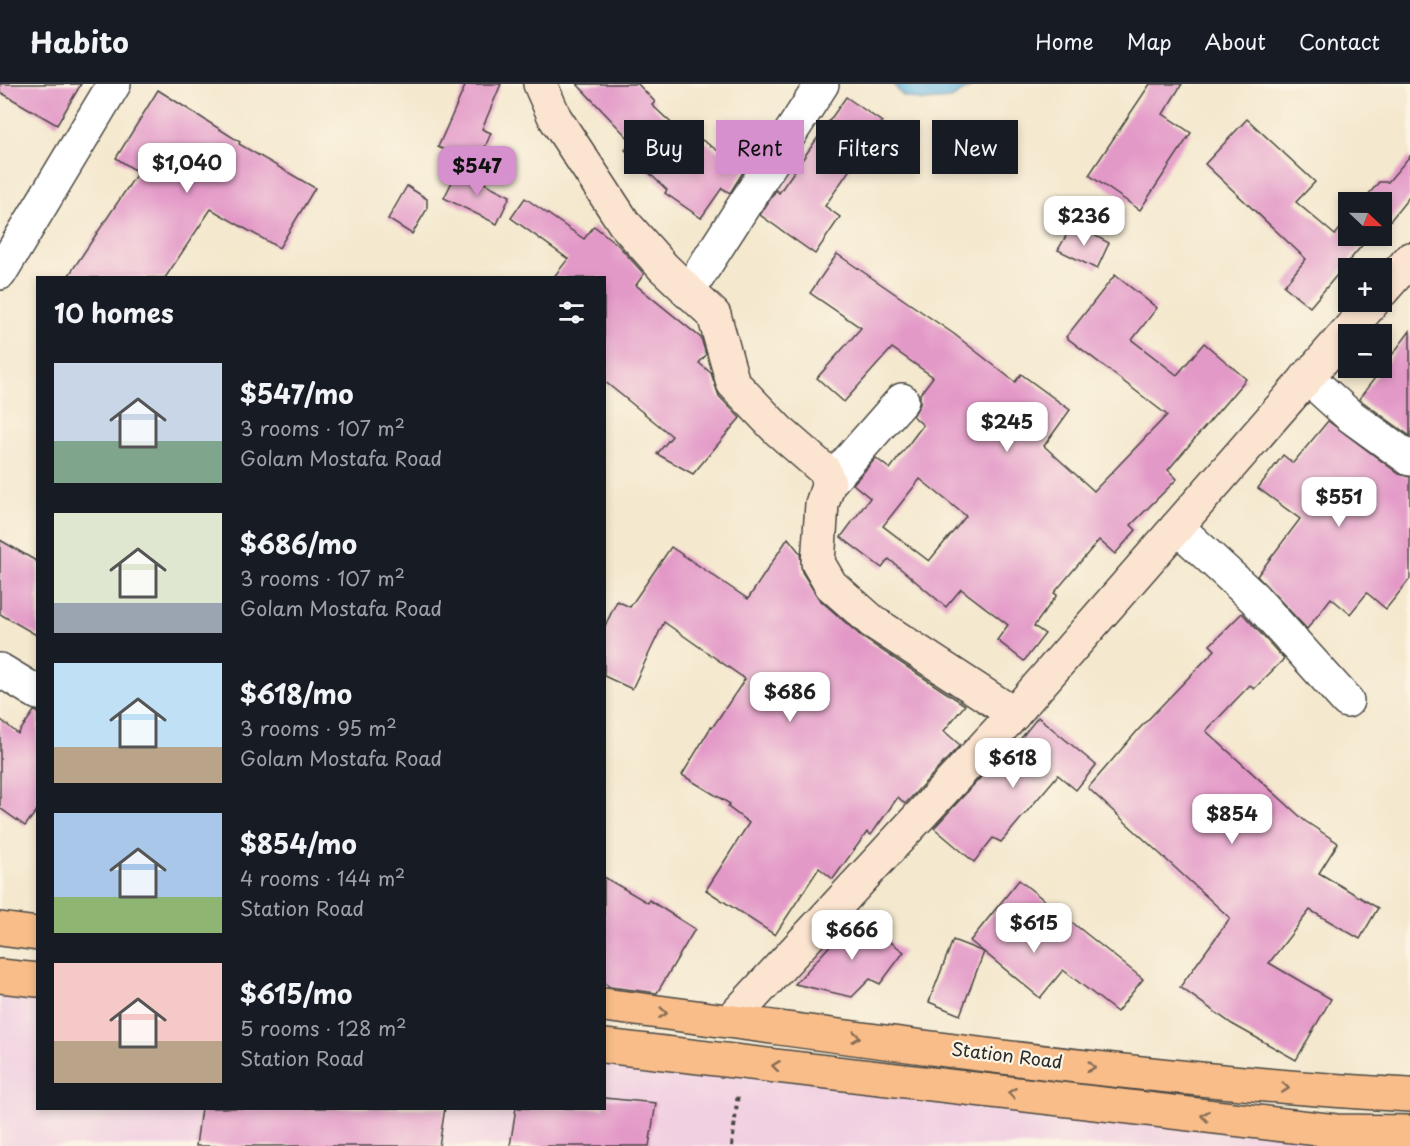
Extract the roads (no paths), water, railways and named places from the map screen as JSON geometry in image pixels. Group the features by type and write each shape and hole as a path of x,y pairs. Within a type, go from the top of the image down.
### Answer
{"main road":[{"path":"540,84 555,118 624,223 688,292 714,315 733,383 778,430 825,470 829,483 822,504 818,563 831,585 873,622 1014,714"},
{"path":"1392,280 1410,259"},
{"path":"730,1021 1014,714 1364,312"},
{"path":"0,929 36,934"},
{"path":"0,976 36,980"},
{"name":"Station Road","path":"606,1005 1128,1072 1301,1089 1410,1095"},
{"name":"Station Road","path":"606,1046 1336,1131 1410,1132"}],"street":[{"path":"1,269 114,84"},
{"path":"688,292 822,84"},
{"path":"1307,377 1349,415 1410,459"},
{"path":"829,483 902,400"},
{"path":"1177,527 1254,598 1347,701"},
{"path":"0,670 36,692"}],"water":[{"path":"893,84 975,84 951,99 923,101 903,96"}]}
